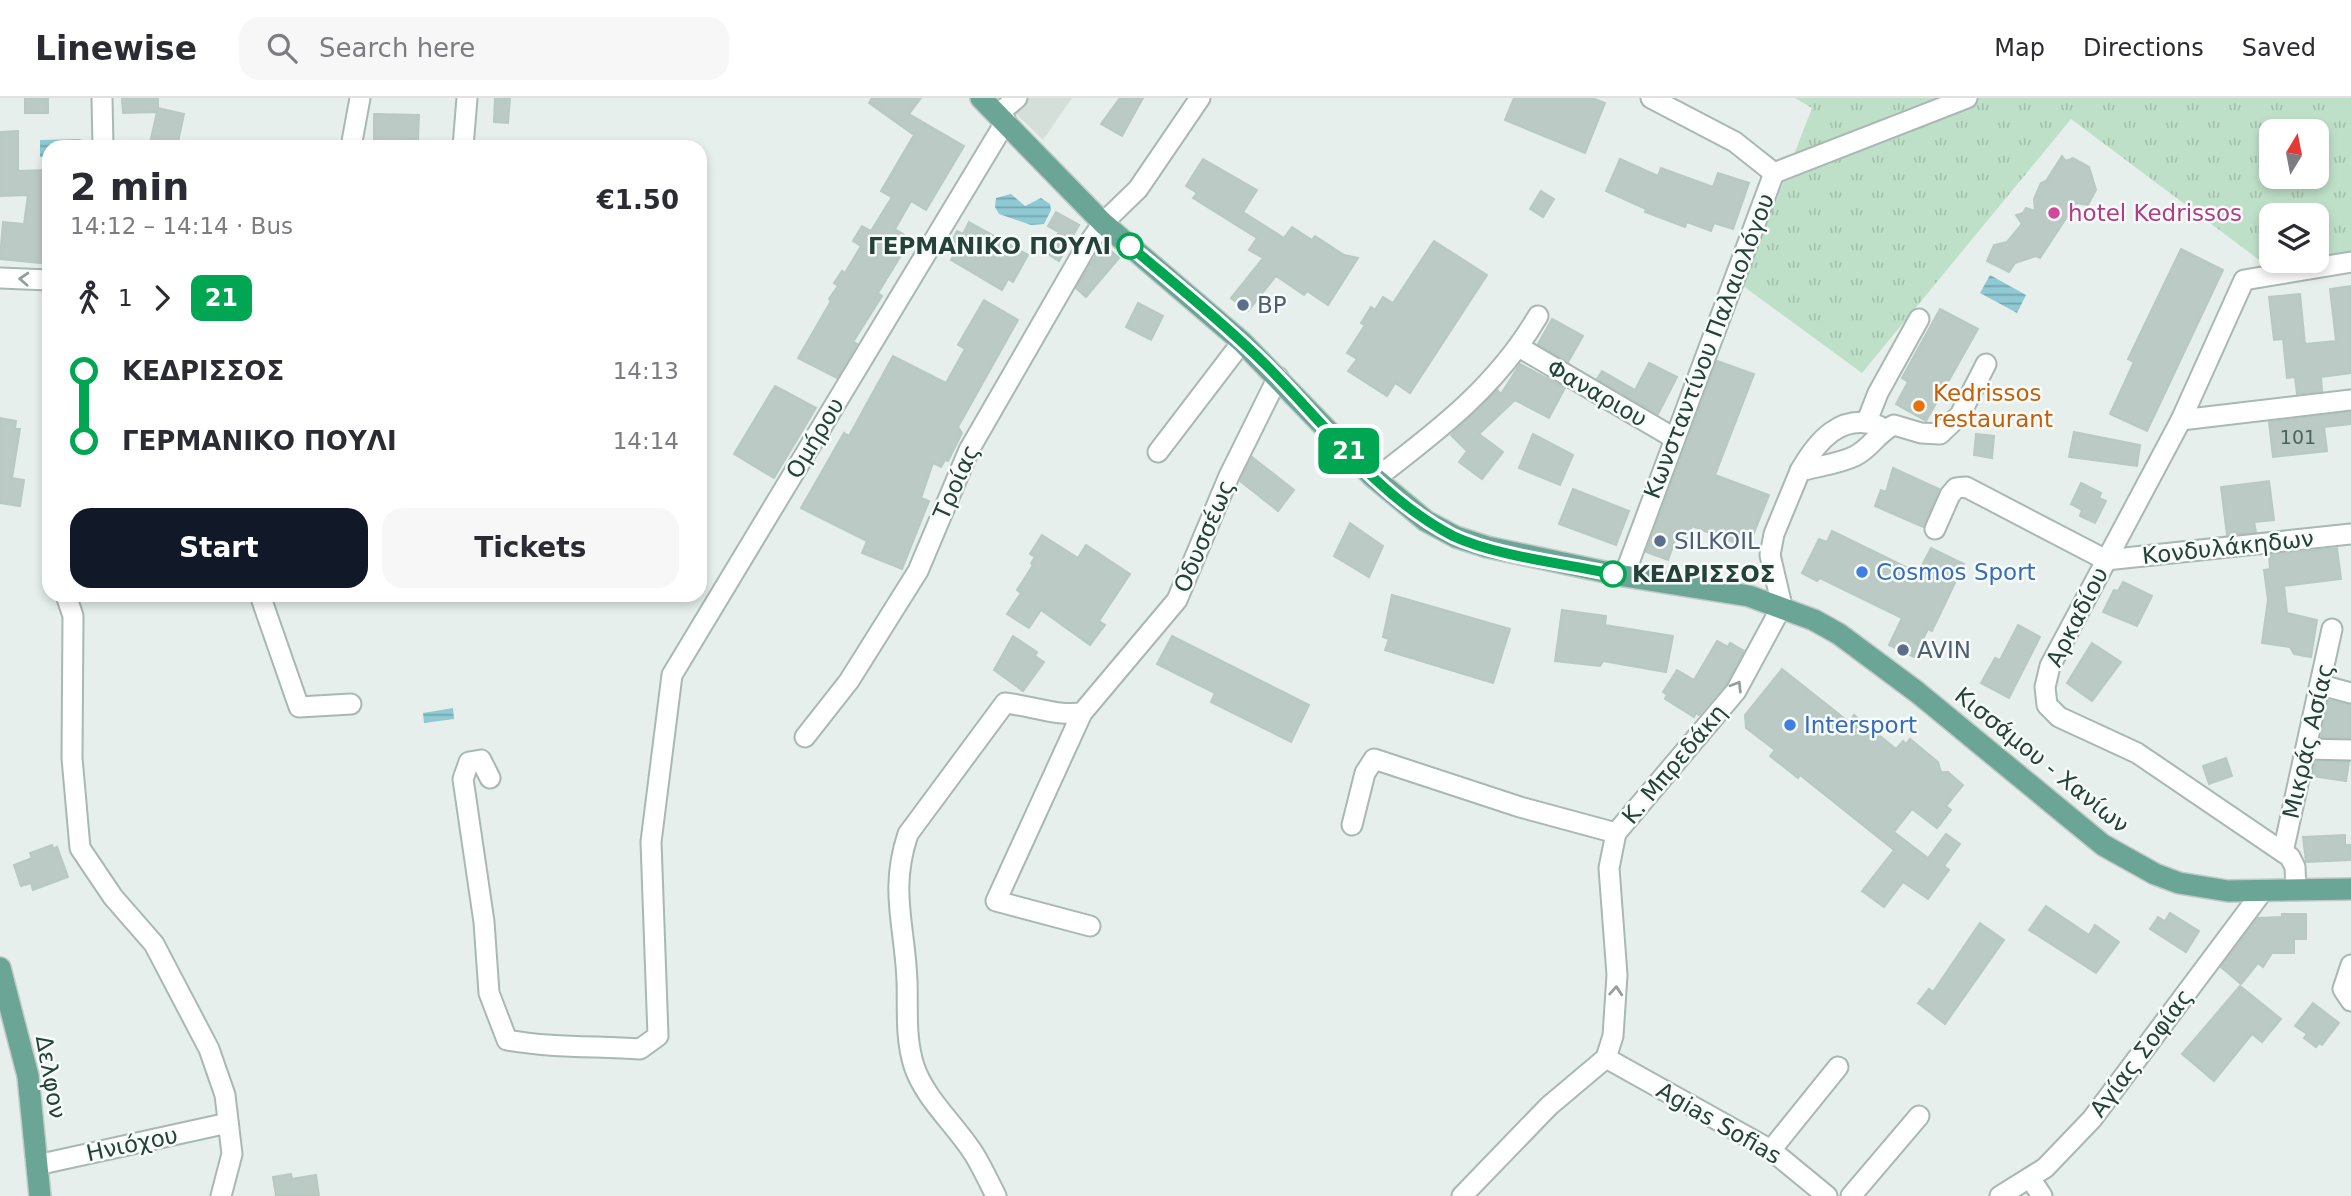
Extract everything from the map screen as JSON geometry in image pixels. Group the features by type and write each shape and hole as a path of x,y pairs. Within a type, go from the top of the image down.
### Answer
{"main road":[{"name":"Κισσάμου - Χανίων","path":"981,98 1103,223 1242,342 1375,479 1426,521 1456,537 1487,547 1624,576 1749,596 1814,620 1849,641 1917,692 2103,845 2130,862 2179,883 2228,891 2351,889"},
{"name":"Δελφον","path":"0,968 29,1076 40,1196"}],"street":[{"path":"102,98 103,140"},
{"path":"352,140 360,98"},
{"path":"464,140 467,98"},
{"name":"Ομήρου","path":"490,778 481,760 469,762 463,779 484,922 489,993 507,1040 547,1047 580,1045 640,1049 658,1036 651,842 658,768 672,675 1002,118 1017,98"},
{"name":"Τροίας","path":"805,737 849,681 918,571 969,450 1103,223 1138,189 1200,98"},
{"path":"1774,173 1967,98"},
{"name":"Κωνσταντίνου Παλαιολόγου","path":"1624,576 1774,173 1735,142 1656,99"},
{"name":"Αρκαδίου","path":"2283,852 2137,753 2059,717 2047,705 2045,687 2050,666 2181,420 2244,280 2351,262"},
{"path":"0,278 42,280"},
{"path":"1375,479 1459,414 1520,347 1538,316"},
{"path":"1867,421 1878,393 1919,319"},
{"path":"1158,452 1242,342"},
{"name":"Φαναριου","path":"1520,347 1674,438"},
{"path":"1800,471 1854,457 1870,446 1880,432 1894,425 1940,434 1960,415 1986,364"},
{"name":"Οδυσσέως","path":"1090,926 996,901 1082,713 1177,600 1230,475 1278,377"},
{"path":"2181,420 2351,400"},
{"path":"1782,606 1770,555 1774,534 1800,471 1827,434 1845,424 1867,421 1887,428"},
{"path":"1935,529 1950,495 1956,488 1966,487 2106,560"},
{"name":"Κονδυλάκηδων","path":"2106,560 2351,534"},
{"path":"68,602 73,615 72,758 80,848 113,897 154,944 209,1049 225,1095 232,1154 221,1196"},
{"path":"262,602 299,706 351,704"},
{"name":"Κ. Μπρεδάκη","path":"1606,1058 1613,1037 1617,975 1609,868 1616,833 1736,691 1782,606"},
{"name":"Μικράς Ασίας","path":"2283,852 2333,629"},
{"path":"2321,685 2351,692"},
{"path":"996,1196 974,1154 926,1091 914,1066 906,1031 907,981 897,900 900,857 908,834 1005,703 1027,705 1061,715 1082,713"},
{"path":"2306,749 2351,750"},
{"path":"1352,825 1365,773 1374,759 1520,807 1616,833"},
{"path":"2283,852 2295,867 2296,890"},
{"name":"Αγίας Σοφίας","path":"2000,1196 2045,1168 2092,1119 2262,892"},
{"path":"2351,965 2343,989 2351,1002"},
{"path":"1462,1196 1549,1106 1606,1058"},
{"name":"Agias Sofias","path":"1606,1058 1771,1150 1827,1196"},
{"path":"1771,1150 1838,1067"},
{"path":"1851,1196 1919,1115"},
{"name":"Ηνιόχου","path":"37,1165 228,1123"},
{"path":"2030,1178 2042,1196"}],"shaded area":[{"path":"1000,98 1072,98 1043,140"}],"green space":[{"path":"1795,98 2351,98 2351,253 2329,256 2329,203 2259,203 2259,260 2071,119 1862,373 1743,286 1812,108"}],"water":[{"path":"80,139 81,140 42,140 40,157 40,140"},
{"path":"1011,194 1025,206 1041,198 1050,204 1051,210 1044,224 1031,225 999,214 995,207 996,198"},
{"path":"1990,275 2026,295 2017,313 1980,293"},
{"path":"453,708 454,719 424,723 423,713"}],"building":[{"path":"25,98 48,98 48,113 25,113"},
{"path":"122,98 158,98 158,108 184,114 178,140 151,140 157,112 123,113"},
{"path":"495,98 510,98 508,123 494,122"},
{"path":"872,98 921,98 909,114 964,146 926,210 911,201 895,229 911,239 878,293 882,296 853,342 857,344 837,378 798,358 831,301 829,299 838,286 834,283 842,271 845,273 861,246 853,241 862,226 871,231 892,197 881,191 914,135 869,103"},
{"path":"1120,98 1143,98 1122,136 1101,124"},
{"path":"1514,98 1592,98 1605,103 1585,153 1505,120"},
{"path":"374,114 419,115 418,139 374,140"},
{"path":"18,131 18,171 42,170 42,263 0,259 3,222 24,224 28,195 0,196 0,132"},
{"path":"2062,156 2066,161 2073,158 2089,167 2096,190 2088,205 2076,203 2040,258 2036,256 2015,263 2009,272 1987,261 1994,245 2007,242 2022,224 2016,215 2023,213 2026,208 2035,211 2034,199 2041,183 2046,181"},
{"path":"1203,159 1257,190 1243,212 1284,238 1292,227 1312,240 1315,236 1344,255 1358,258 1328,305 1307,291 1304,295 1276,276 1248,311 1231,298 1263,258 1249,250 1257,238 1193,198 1197,193 1186,186"},
{"path":"1620,159 1658,176 1661,168 1713,187 1718,173 1749,183 1733,229 1714,223 1711,231 1687,222 1685,227 1645,212 1646,209 1606,191"},
{"path":"1541,191 1554,199 1543,217 1530,209"},
{"path":"1056,212 1079,225 1059,261 1046,253 1059,232 1048,226"},
{"path":"969,222 1028,255 1013,282 1008,279 1002,290 951,260 956,251 949,247 957,231 963,234"},
{"path":"1434,241 1487,275 1410,393 1395,383 1387,396 1348,371 1357,359 1347,353 1365,325 1361,323 1371,307 1375,310 1383,297 1393,303"},
{"path":"1103,244 1119,258 1086,297 1076,288"},
{"path":"2181,249 2223,270 2147,431 2110,414 2134,362 2128,359"},
{"path":"2351,286 2351,373 2321,377 2322,391 2297,394 2295,377 2287,378 2283,339 2274,340 2269,297 2300,294 2305,344 2336,341 2330,289"},
{"path":"984,300 1018,320 958,427 962,433 948,461 945,460 941,467 933,463 921,498 929,501 902,569 862,553 867,541 801,508 844,433 849,436 893,356 946,383 965,349 958,345"},
{"path":"1138,303 1163,316 1151,340 1126,327"},
{"path":"1940,309 1978,329 1926,421 1896,404 1908,382 1902,378"},
{"path":"1552,319 1583,336 1568,362 1538,344"},
{"path":"1717,361 1754,374 1715,475 1769,495 1748,548 1692,526 1686,542 1676,538 1668,560 1646,552"},
{"path":"1649,363 1677,377 1658,414 1597,379 1602,371 1635,390"},
{"path":"1520,364 1565,388 1549,418 1515,400 1479,434 1503,452 1482,479 1459,462 1467,451 1451,435 1497,390 1501,394"},
{"path":"775,386 816,408 774,478 734,454"},
{"path":"2351,412 2351,424 2324,427 2327,451 2273,457 2269,422"},
{"path":"0,418 16,421 15,429 20,429 12,478 24,480 20,506 0,503"},
{"path":"2074,432 2140,445 2137,466 2069,457"},
{"path":"1533,434 1573,455 1560,485 1519,468"},
{"path":"1976,434 1994,436 1992,458 1974,455"},
{"path":"1252,457 1294,490 1278,511 1240,481"},
{"path":"1893,468 1939,489 1923,527 1875,506 1881,490 1886,492"},
{"path":"2269,481 2274,520 2254,522 2256,532 2227,535 2221,487"},
{"path":"2081,483 2101,493 2099,498 2106,501 2095,523 2080,516 2082,510 2071,504"},
{"path":"1573,489 1629,511 1616,545 1559,524"},
{"path":"1350,523 1383,546 1369,577 1334,556"},
{"path":"1832,531 1918,573 1931,548 1964,564 1932,631 1928,629 1914,657 1889,645 1902,618 1820,578 1817,581 1802,573 1819,539 1827,542"},
{"path":"1042,535 1078,558 1086,545 1130,574 1099,621 1105,625 1090,645 1041,610 1029,628 1007,614 1021,593 1017,590 1035,557 1030,554"},
{"path":"2337,548 2341,579 2284,586 2287,613 2317,620 2311,657 2294,654 2290,647 2262,643 2268,600 2264,570 2270,569 2269,555"},
{"path":"2123,582 2152,596 2137,626 2103,612 2114,590 2118,591"},
{"path":"1392,595 1510,629 1493,683 1385,650 1389,639 1383,637"},
{"path":"1562,610 1606,616 1605,625 1673,636 1666,672 1603,661 1600,666 1555,661"},
{"path":"2018,625 2040,637 2009,698 1981,683 1995,658 2000,660"},
{"path":"1013,636 1037,652 1035,656 1044,662 1023,691 994,670"},
{"path":"1172,636 1309,705 1291,742 1211,702 1215,693 1157,664"},
{"path":"1717,641 1728,647 1730,643 1744,651 1726,684 1699,715 1696,713 1694,717 1665,699 1667,695 1663,692 1677,670 1694,680"},
{"path":"2092,643 2121,662 2092,701 2067,683"},
{"path":"1782,669 1849,722 1854,715 1896,749 1903,741 1906,744 1910,739 1938,762 1941,772 1948,772 1963,785 1946,806 1951,810 1937,828 1912,809 1894,832 1928,858 1946,834 1960,844 1944,866 1949,870 1928,899 1903,882 1884,907 1862,891 1894,850 1800,775 1798,778 1770,756 1775,750 1746,728 1745,715"},
{"path":"2329,700 2351,705 2351,738 2321,737"},
{"path":"2226,758 2232,776 2209,784 2203,766"},
{"path":"2315,761 2349,762 2346,781 2312,776"},
{"path":"2345,835 2345,845 2351,845 2351,860 2306,862 2303,837"},
{"path":"52,845 53,849 57,847 68,877 33,890 31,883 21,886 14,865 32,858 30,853"},
{"path":"2046,906 2089,935 2095,925 2119,942 2096,973 2029,930"},
{"path":"2170,913 2199,931 2186,952 2150,929 2158,917 2165,921"},
{"path":"2282,914 2306,914 2306,939 2294,939 2294,953 2272,953 2263,967 2258,963 2241,984 2221,967 2258,918 2282,917"},
{"path":"1980,923 2004,940 1945,1024 1918,1003 1929,989 1933,992"},
{"path":"2240,986 2281,1019 2262,1042 2252,1034 2214,1081 2182,1054"},
{"path":"2313,1003 2339,1023 2322,1045 2319,1043 2316,1047 2304,1038 2307,1034 2295,1026"},
{"path":"291,1174 292,1179 316,1175 319,1196 276,1196 273,1177"}],"bus line":[{"name":"21","path":"1130,246 1242,342 1372,476 1426,521 1456,537 1487,547 1613,574"}],"place":[{"name":"hotel Kedrissos","path":"2054,213"},
{"name":"ΓΕΡΜΑΝΙΚΟ ΠΟΥΛΙ","path":"1130,246"},
{"name":"BP","path":"1243,305"},
{"name":"Kedrissos restaurant","path":"1919,406"},
{"name":"SILKOIL","path":"1660,541"},
{"name":"Cosmos Sport","path":"1862,572"},
{"name":"ΚΕΔΡΙΣΣΟΣ","path":"1613,574"},
{"name":"AVIN","path":"1903,650"},
{"name":"Intersport","path":"1790,725"}]}
